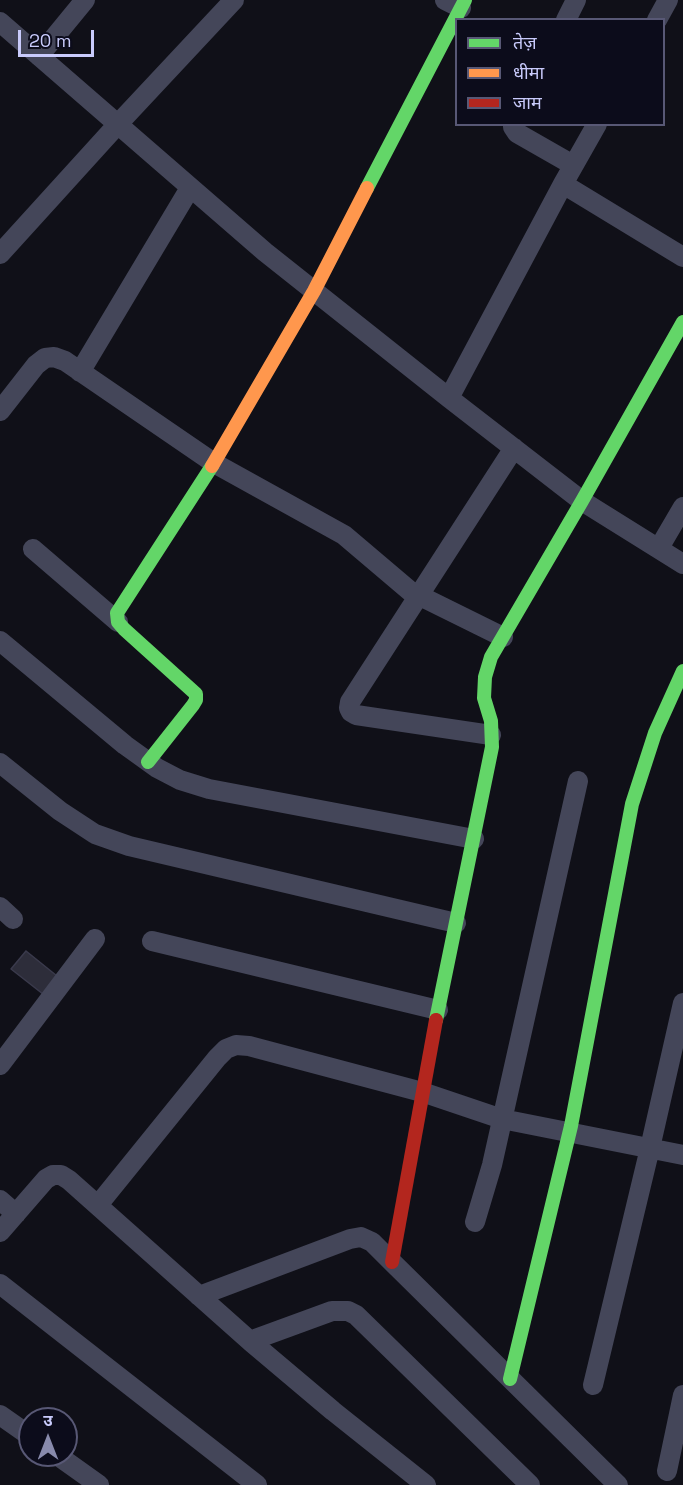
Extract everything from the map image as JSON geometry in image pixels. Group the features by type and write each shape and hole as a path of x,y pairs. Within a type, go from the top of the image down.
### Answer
{"street":[{"path":"39,56 85,0"},
{"path":"0,254 234,0"},
{"path":"567,18 576,0"},
{"path":"658,18 668,0"},
{"path":"118,622 117,613 120,607 214,463 314,291 457,3"},
{"path":"0,22 190,188 314,291 582,501 683,564"},
{"path":"513,126 517,133 573,165"},
{"path":"449,398 596,126"},
{"path":"563,184 683,257"},
{"path":"80,372 190,188"},
{"path":"392,1262 422,1092 492,747 491,721 484,698 485,677 491,657 683,322"},
{"path":"0,411 36,365 45,358 54,357 64,361 214,463 344,535 410,591 503,637"},
{"path":"491,735 356,715 349,708 350,702 514,448"},
{"path":"659,548 683,507"},
{"path":"33,549 118,622 196,694 193,705 148,762"},
{"path":"0,641 125,745 157,768 180,780 210,789 474,839"},
{"path":"510,1379 570,1132 632,804 655,733 683,671"},
{"path":"0,763 69,817 95,834 129,846 456,923"},
{"path":"475,1222 492,1165 578,781"},
{"path":"0,1065 95,939"},
{"path":"152,941 438,1010"},
{"path":"593,1385 683,1003"},
{"path":"98,1205 217,1058 226,1049 236,1045 422,1092 502,1119 683,1155"},
{"path":"0,1232 46,1179 53,1175 61,1175 69,1179 250,1341 426,1485"},
{"path":"0,1200 16,1214"},
{"path":"199,1296 350,1239 361,1237 372,1242 618,1485"},
{"path":"0,1284 257,1485"},
{"path":"250,1341 332,1311 348,1311 356,1315 530,1485"},
{"path":"667,1472 683,1395"},
{"path":"0,1415 18,1428"},
{"path":"74,1467 99,1485"}],"building":[{"path":"26,951 62,980 48,998 11,969"}],"traffic: fast":[{"path":"456,18 465,0"},
{"path":"367,188 455,19"},
{"path":"436,1020 492,747 491,721 484,698 485,677 491,657 683,322"},
{"path":"148,762 193,705 196,694 124,629 118,622 117,613 212,466"},
{"path":"510,1379 571,1126 632,804 655,733 683,671"}],"traffic: slow":[{"path":"212,466 314,291 367,188"}],"traffic: jam":[{"path":"392,1262 436,1020"}]}
